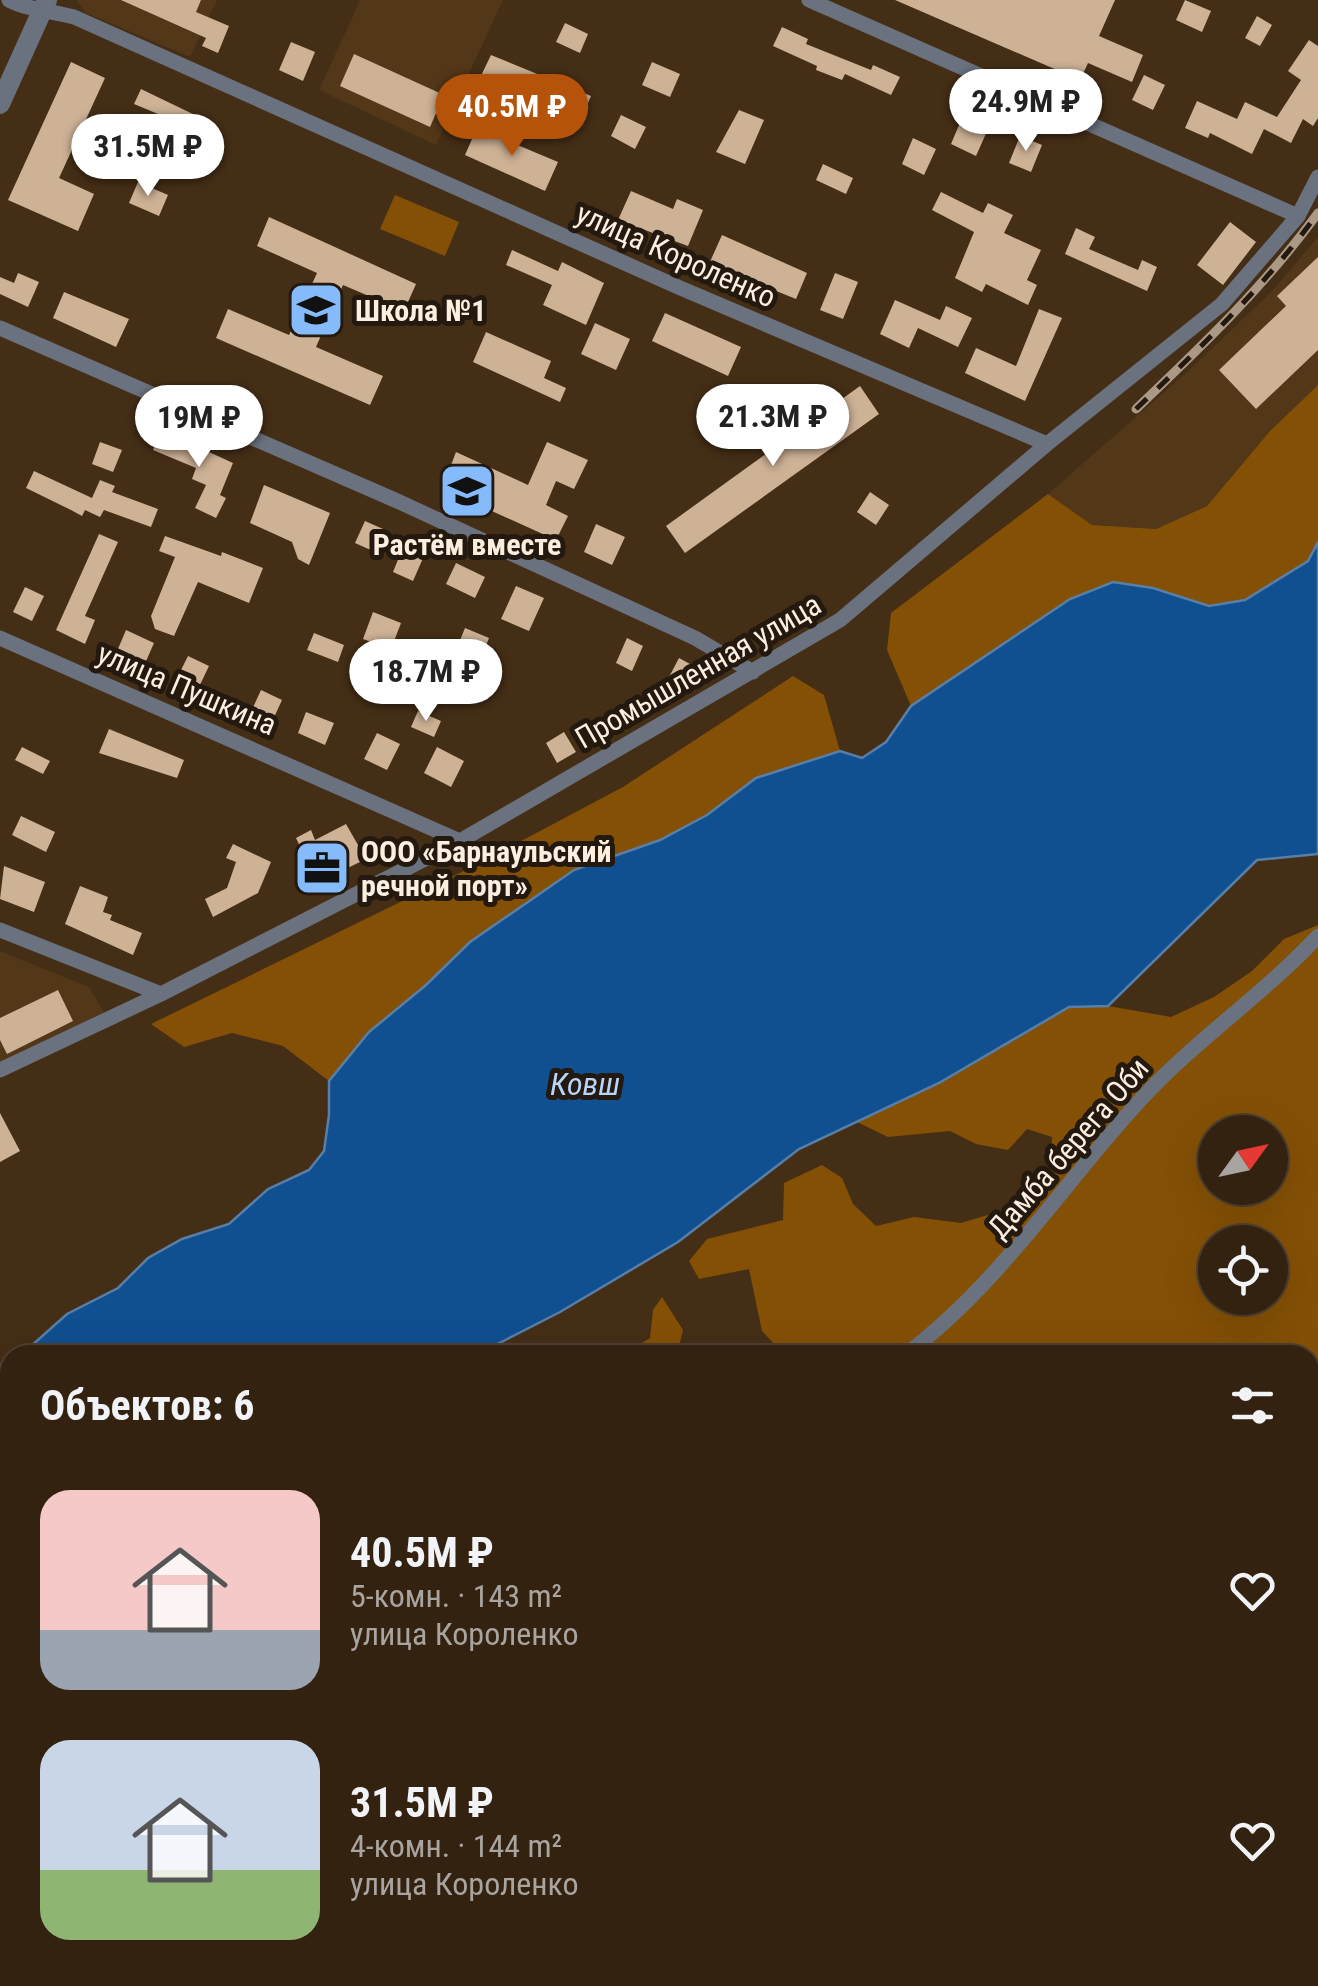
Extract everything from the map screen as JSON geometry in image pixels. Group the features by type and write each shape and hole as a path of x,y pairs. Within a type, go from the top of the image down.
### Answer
{"street":[{"name":"улица Короленко","path":"9,0 22,7 45,4 642,271 1046,444"},
{"path":"809,0 1298,216"},
{"path":"0,104 45,4"},
{"name":"Промышленная улица","path":"0,1070 161,994 460,841 840,620 1046,444 1222,304 1298,216 1318,177"},
{"path":"0,328 395,500 695,638 753,672"},
{"name":"улица Пушкина","path":"0,638 460,841"},
{"path":"0,930 161,994"},
{"name":"Дамба берега Оби","path":"918,1345 1004,1265 1079,1171 1168,1072 1318,936"}],"shaded area":[{"path":"76,0 217,0 190,57 86,13"},
{"path":"360,0 503,0 436,145 319,90"},
{"path":"395,195 459,222 445,256 380,229"},
{"path":"1318,237 1318,385 1270,431 1207,506 1156,529 1092,525 1048,494 1186,373 1271,292"},
{"path":"1318,385 1318,542 1308,561 1245,600 1209,606 1153,588 1113,582 1070,599 911,706 887,650 891,613 1048,494 1092,525 1156,529 1207,506 1270,431"},
{"path":"793,676 824,695 840,751 756,778 707,815 659,840 574,870 470,942 369,1032 329,1081 283,1046 232,1033 184,1047 151,1024 476,865 623,787"},
{"path":"1318,925 1318,1345 775,1345 762,1331 749,1269 699,1279 689,1261 707,1239 783,1220 784,1183 822,1165 842,1178 853,1204 876,1226 914,1217 961,1223 1018,1206 1050,1180 1052,1137 1027,1129 1008,1150 976,1144 950,1131 888,1137 857,1122 930,1087 1069,1007 1108,1006 1171,1017 1214,997 1252,971 1284,939"},
{"path":"0,951 89,987 107,1017 0,1063"},
{"path":"662,1297 683,1330 679,1345 639,1345 650,1338 653,1310"}],"water":[{"name":"Ковш","path":"1318,542 1318,854 1257,860 1108,1006 1069,1007 939,1083 799,1149 678,1242 496,1345 32,1345 67,1314 118,1288 148,1258 182,1239 229,1224 268,1189 309,1170 324,1151 329,1081 369,1032 470,942 574,870 660,840 707,815 756,778 840,751 862,758 886,742 911,706 1070,599 1113,582 1153,588 1209,606 1245,600 1308,561"}],"building":[{"path":"121,0 201,0 196,12 229,26 218,53 202,46 206,38"},
{"path":"895,0 1115,0 1099,36 1143,55 1132,82 1088,63 1080,80"},
{"path":"1185,0 1211,11 1202,32 1176,20"},
{"path":"1257,16 1272,25 1260,46 1245,38"},
{"path":"565,23 588,34 580,53 556,42"},
{"path":"782,27 808,39 806,44 871,70 873,65 900,77 891,95 845,74 842,80 816,70 817,66 773,46"},
{"path":"1309,40 1318,46 1318,118 1313,126 1303,119 1291,143 1264,129 1252,154 1210,133 1208,138 1185,128 1197,101 1237,119 1245,102 1277,117 1301,80 1288,71"},
{"path":"291,42 315,52 303,81 279,70"},
{"path":"354,54 444,95 430,127 340,86"},
{"path":"491,55 591,96 580,122 512,91 509,99 477,84"},
{"path":"71,62 105,78 59,178 94,194 78,231 8,200"},
{"path":"652,62 680,74 670,97 642,85"},
{"path":"1144,75 1165,85 1153,110 1132,100"},
{"path":"141,89 199,117 192,134 168,124 170,119 134,104"},
{"path":"739,110 764,120 745,164 716,152"},
{"path":"621,115 646,127 635,149 611,136"},
{"path":"962,118 988,129 976,156 951,144"},
{"path":"477,128 558,162 545,191 465,155"},
{"path":"1020,136 1042,145 1031,172 1009,163"},
{"path":"913,138 936,149 924,175 902,164"},
{"path":"823,164 853,178 846,194 816,180"},
{"path":"138,182 168,195 159,216 129,203"},
{"path":"631,191 673,209 677,199 703,210 688,246 618,220"},
{"path":"941,192 983,213 988,203 1013,215 1004,233 1041,250 1027,280 1037,285 1028,305 986,284 982,292 955,278 974,232 932,210"},
{"name":"Школа №1","path":"269,217 416,284 404,311 343,285 316,347 383,376 370,405 216,338 228,309 289,335 317,273 257,246"},
{"path":"1230,222 1256,242 1223,285 1197,265"},
{"path":"1076,228 1095,237 1089,249 1138,270 1142,260 1157,267 1147,291 1065,254"},
{"path":"722,235 807,273 796,299 709,264"},
{"path":"512,250 558,271 562,262 604,283 586,325 543,305 552,285 506,265"},
{"path":"1318,257 1318,350 1256,409 1219,370 1286,306 1277,296"},
{"path":"18,273 39,282 28,307 0,294 0,277 14,283"},
{"path":"835,273 858,282 843,319 820,310"},
{"path":"64,292 129,319 116,347 53,318"},
{"path":"895,300 940,320 946,306 972,318 958,347 918,328 909,348 880,334"},
{"path":"1039,309 1062,318 1025,401 965,373 976,348 1016,366"},
{"path":"665,313 741,347 728,376 652,341"},
{"path":"595,323 630,339 616,370 581,354"},
{"path":"486,332 551,361 544,378 566,388 560,402 473,362"},
{"path":"860,386 879,414 685,553 666,526"},
{"path":"161,430 233,463 220,495 226,498 216,518 195,508 206,485 192,479 196,468 153,450"},
{"path":"100,442 122,450 113,472 92,464"},
{"path":"547,442 588,460 574,489 556,481 546,505 568,516 556,540 454,494 463,474 450,468 456,452 528,485"},
{"path":"34,471 92,498 100,480 115,486 112,492 158,509 151,527 104,510 100,517 85,510 82,516 26,488"},
{"path":"264,485 330,513 309,565 298,559 292,542 250,523"},
{"path":"870,492 889,505 876,525 857,512"},
{"path":"365,521 383,529 373,551 355,543"},
{"path":"596,524 625,537 612,565 584,552"},
{"path":"99,534 118,542 85,616 95,620 85,644 56,630"},
{"path":"165,536 263,568 249,603 198,582 174,636 155,629 151,616 175,557 159,551"},
{"path":"406,540 427,549 413,581 393,572"},
{"path":"456,563 485,577 475,598 446,584"},
{"path":"516,586 544,598 529,631 501,619"},
{"path":"25,587 44,596 32,621 13,612"},
{"path":"373,612 401,623 391,649 363,639"},
{"path":"465,628 489,638 476,670 452,660"},
{"path":"126,630 154,643 143,668 115,656"},
{"path":"314,633 344,645 338,662 307,650"},
{"path":"627,638 643,646 632,671 616,663"},
{"path":"188,656 209,666 197,691 176,680"},
{"path":"679,658 701,670 690,690 668,679"},
{"path":"261,690 282,700 271,724 250,714"},
{"path":"418,711 441,721 434,737 411,727"},
{"path":"306,712 334,723 325,745 298,733"},
{"path":"109,729 184,760 177,778 99,753"},
{"path":"564,732 576,752 557,763 546,743"},
{"path":"377,733 400,744 387,770 364,759"},
{"path":"22,747 50,761 43,774 15,760"},
{"path":"437,747 464,761 451,787 424,773"},
{"path":"21,816 55,832 46,852 12,835"},
{"path":"346,824 366,859 317,883 296,838 311,830 315,840"},
{"path":"233,844 271,862 258,893 213,917 205,899 227,888 236,862 226,858"},
{"path":"4,866 45,882 34,912 0,899"},
{"path":"80,886 108,897 103,912 112,915 110,920 142,933 133,955 65,924"},
{"path":"58,990 73,1021 7,1054 0,1040 0,1018"},
{"path":"0,1113 20,1151 0,1162"}],"railway":[{"path":"1136,409 1254,291 1318,213"}],"place":[{"name":"Школа №1","path":"316,310"},
{"name":"Растём вместе","path":"467,491"},
{"name":"ООО «Барнаульский речной порт»","path":"322,868"}]}
